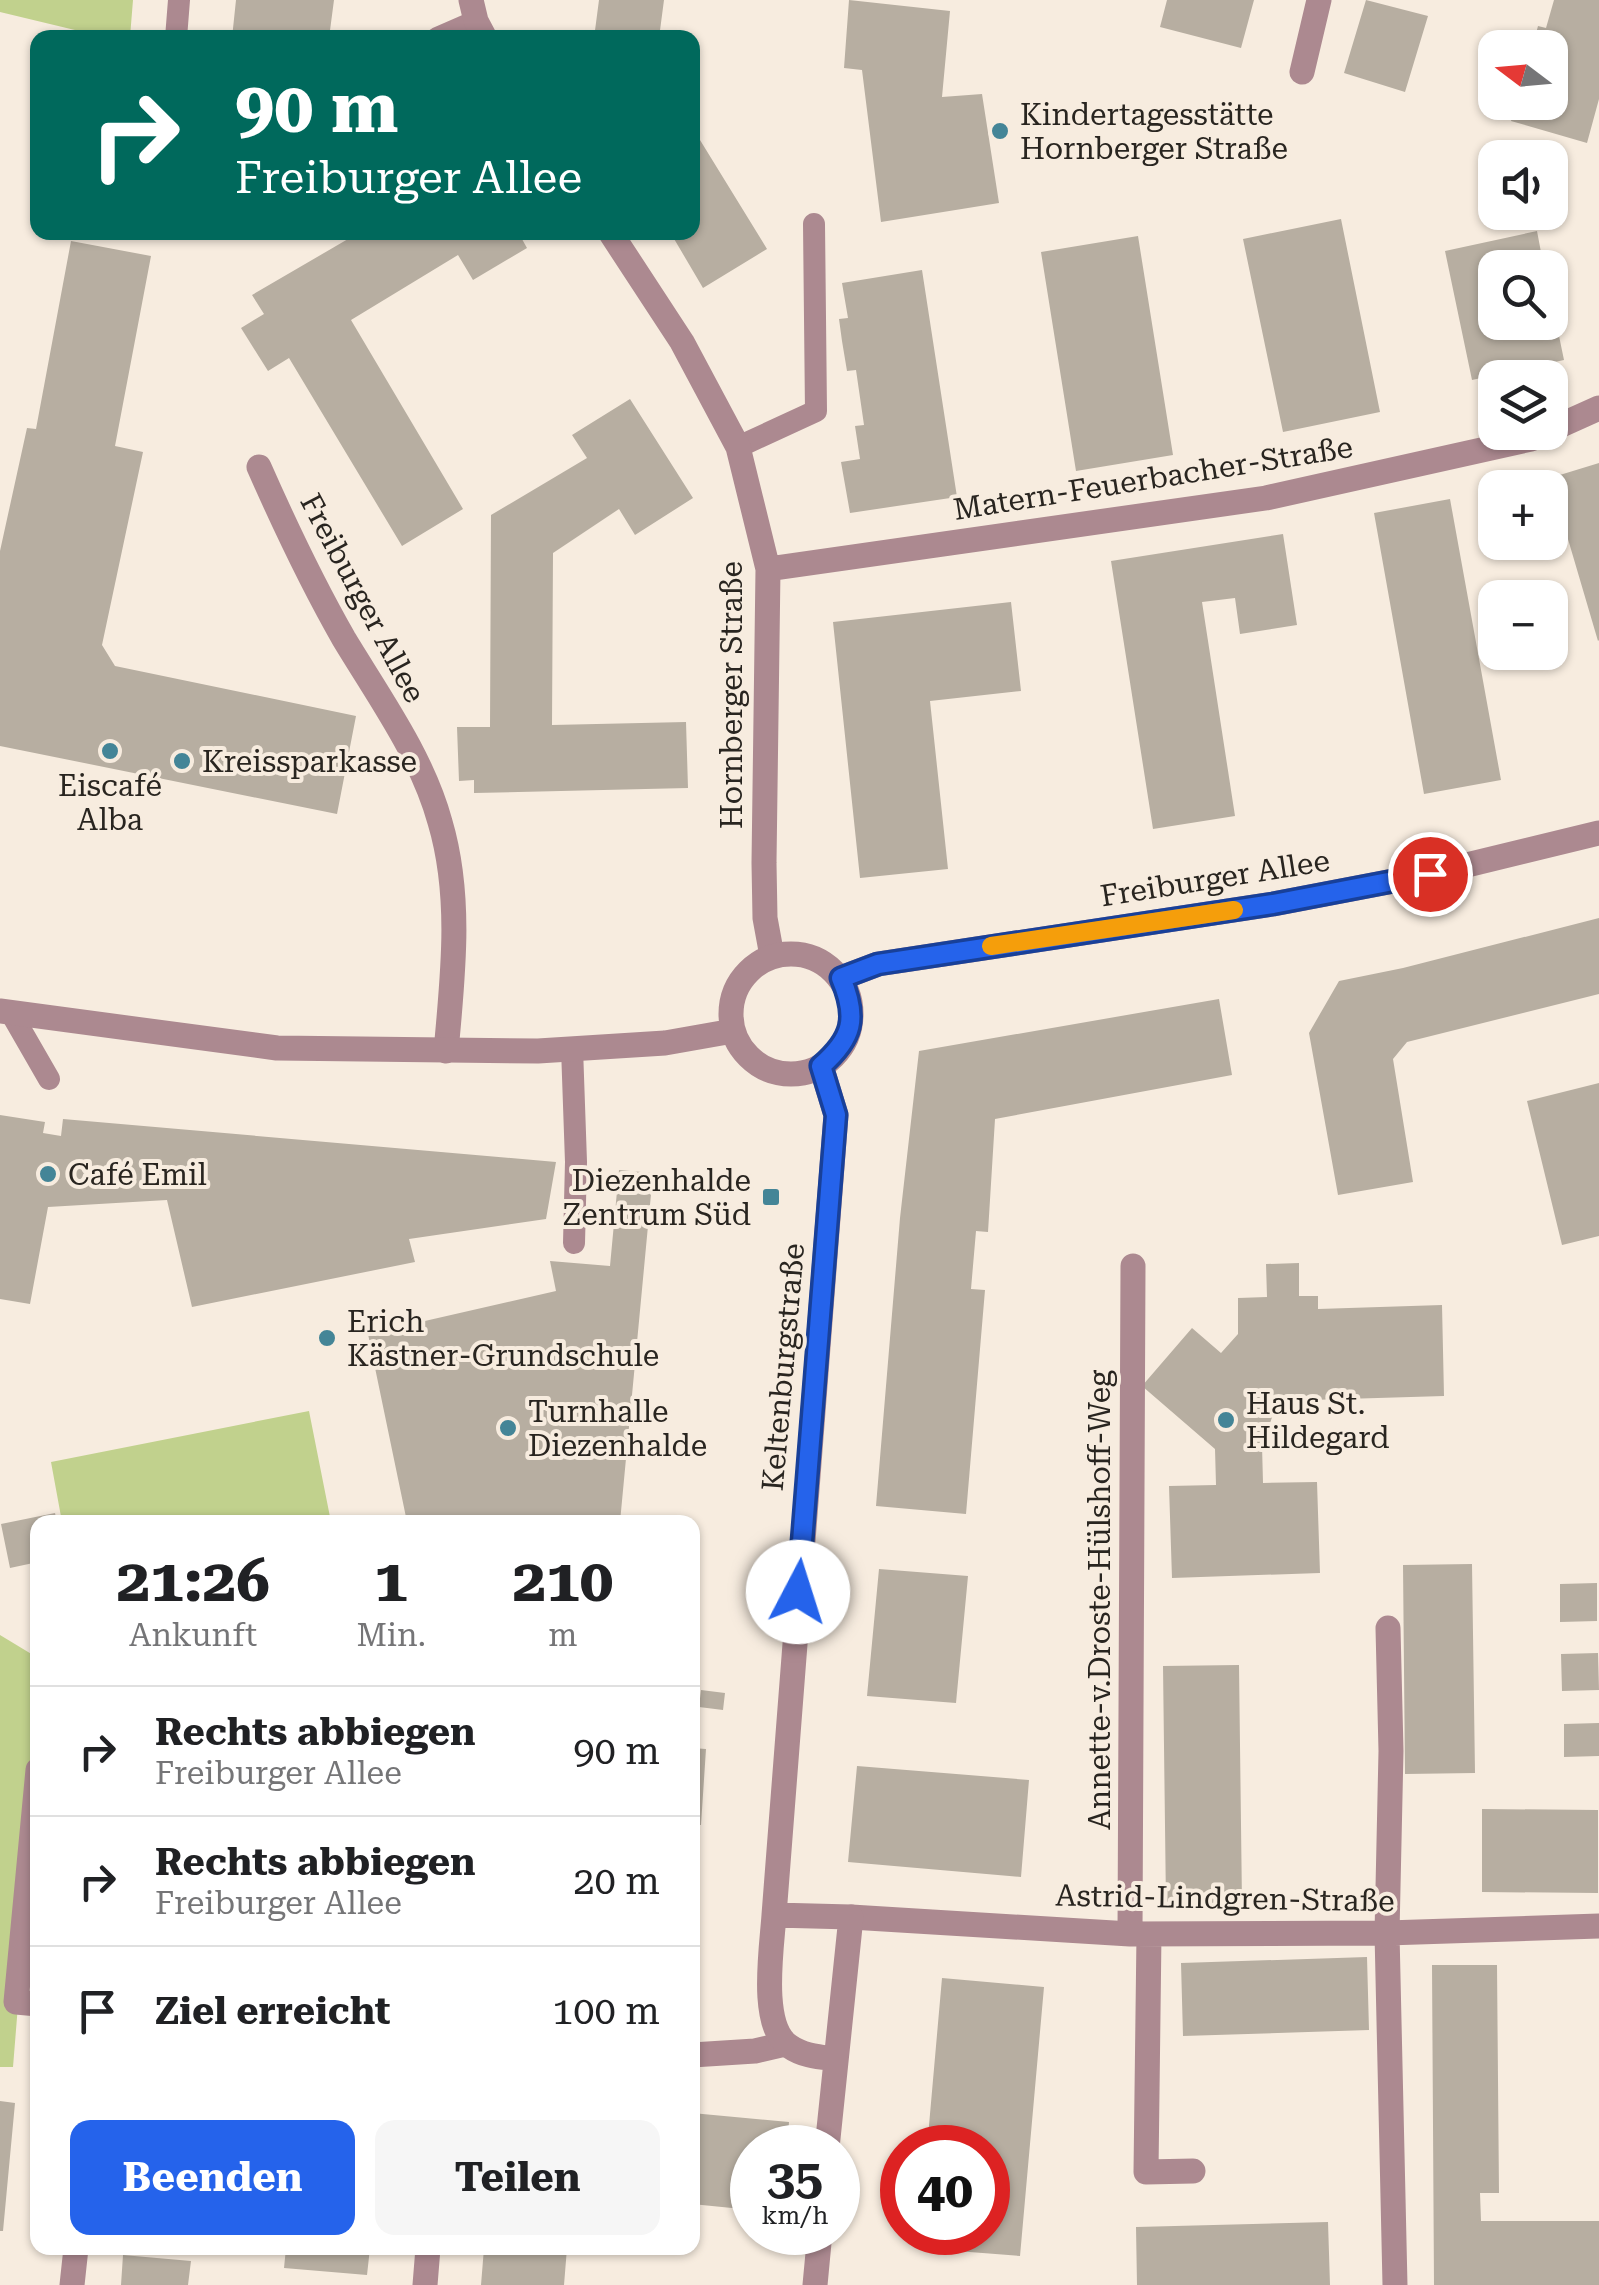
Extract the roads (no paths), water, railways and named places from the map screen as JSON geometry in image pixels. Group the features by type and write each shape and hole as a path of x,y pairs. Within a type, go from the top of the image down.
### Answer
{"street":[{"path":"1302,72 1320,0"},
{"name":"Hornberger Straße","path":"615,240 682,342 738,447 768,569 764,863 765,918 772,956"},
{"name":"Matern-Feuerbacher-Straße","path":"1568,422 1599,408"},
{"name":"Matern-Feuerbacher-Straße","path":"768,569 1077,528 1266,498 1482,450"},
{"name":"Freiburger Allee","path":"259,467 303,565 428,784 442,825 455,947 446,1051"},
{"name":"Freiburger Allee","path":"841,978 878,964 1273,904 1411,878 1599,833"},
{"path":"798,953 822,961 841,978 851,1002 850,1027 840,1050 821,1066 804,1073 768,1070 740,1047 730,1012 733,994 742,977 756,964 772,956 798,953"},
{"path":"5,1012 277,1048 572,1048 665,1042 733,1031"},
{"name":"Keltenburgstraße","path":"785,2044 774,2020 769,1994 836,1115 821,1066"},
{"name":"Annette-v.Droste-Hülshoff-Weg","path":"1133,1266 1146,2172 1194,2171"},
{"path":"1388,1628 1391,1750 1388,1933 1395,2285"},
{"path":"30,1854 16,2002 30,2003"},
{"path":"774,1915 851,1917 829,2125"},
{"name":"Astrid-Lindgren-Straße","path":"851,1917 1140,1934 1388,1933 1599,1926"},
{"path":"700,2054 756,2051 785,2044 806,2054 835,2059"},
{"path":"72,2285 75,2255"},
{"path":"425,2285 427,2255"},
{"path":"815,2285 818,2255"}],"lane":[{"path":"177,30 179,0"},
{"path":"738,447 816,411 814,224"},
{"path":"5,1012 49,1079"},
{"path":"572,1048 574,1243"}],"place":[{"name":"Kindertagesstätte Hornberger Straße","path":"1000,131"},
{"name":"Eiscafé Alba","path":"110,751"},
{"name":"Kreissparkasse","path":"182,761"},
{"name":"Café Emil","path":"48,1174"},
{"name":"Diezenhalde Zentrum Süd","path":"771,1197"},
{"name":"Erich Kästner-Grundschule","path":"327,1338"},
{"name":"Haus St. Hildegard","path":"1226,1420"},
{"name":"Turnhalle Diezenhalde","path":"508,1428"}]}
